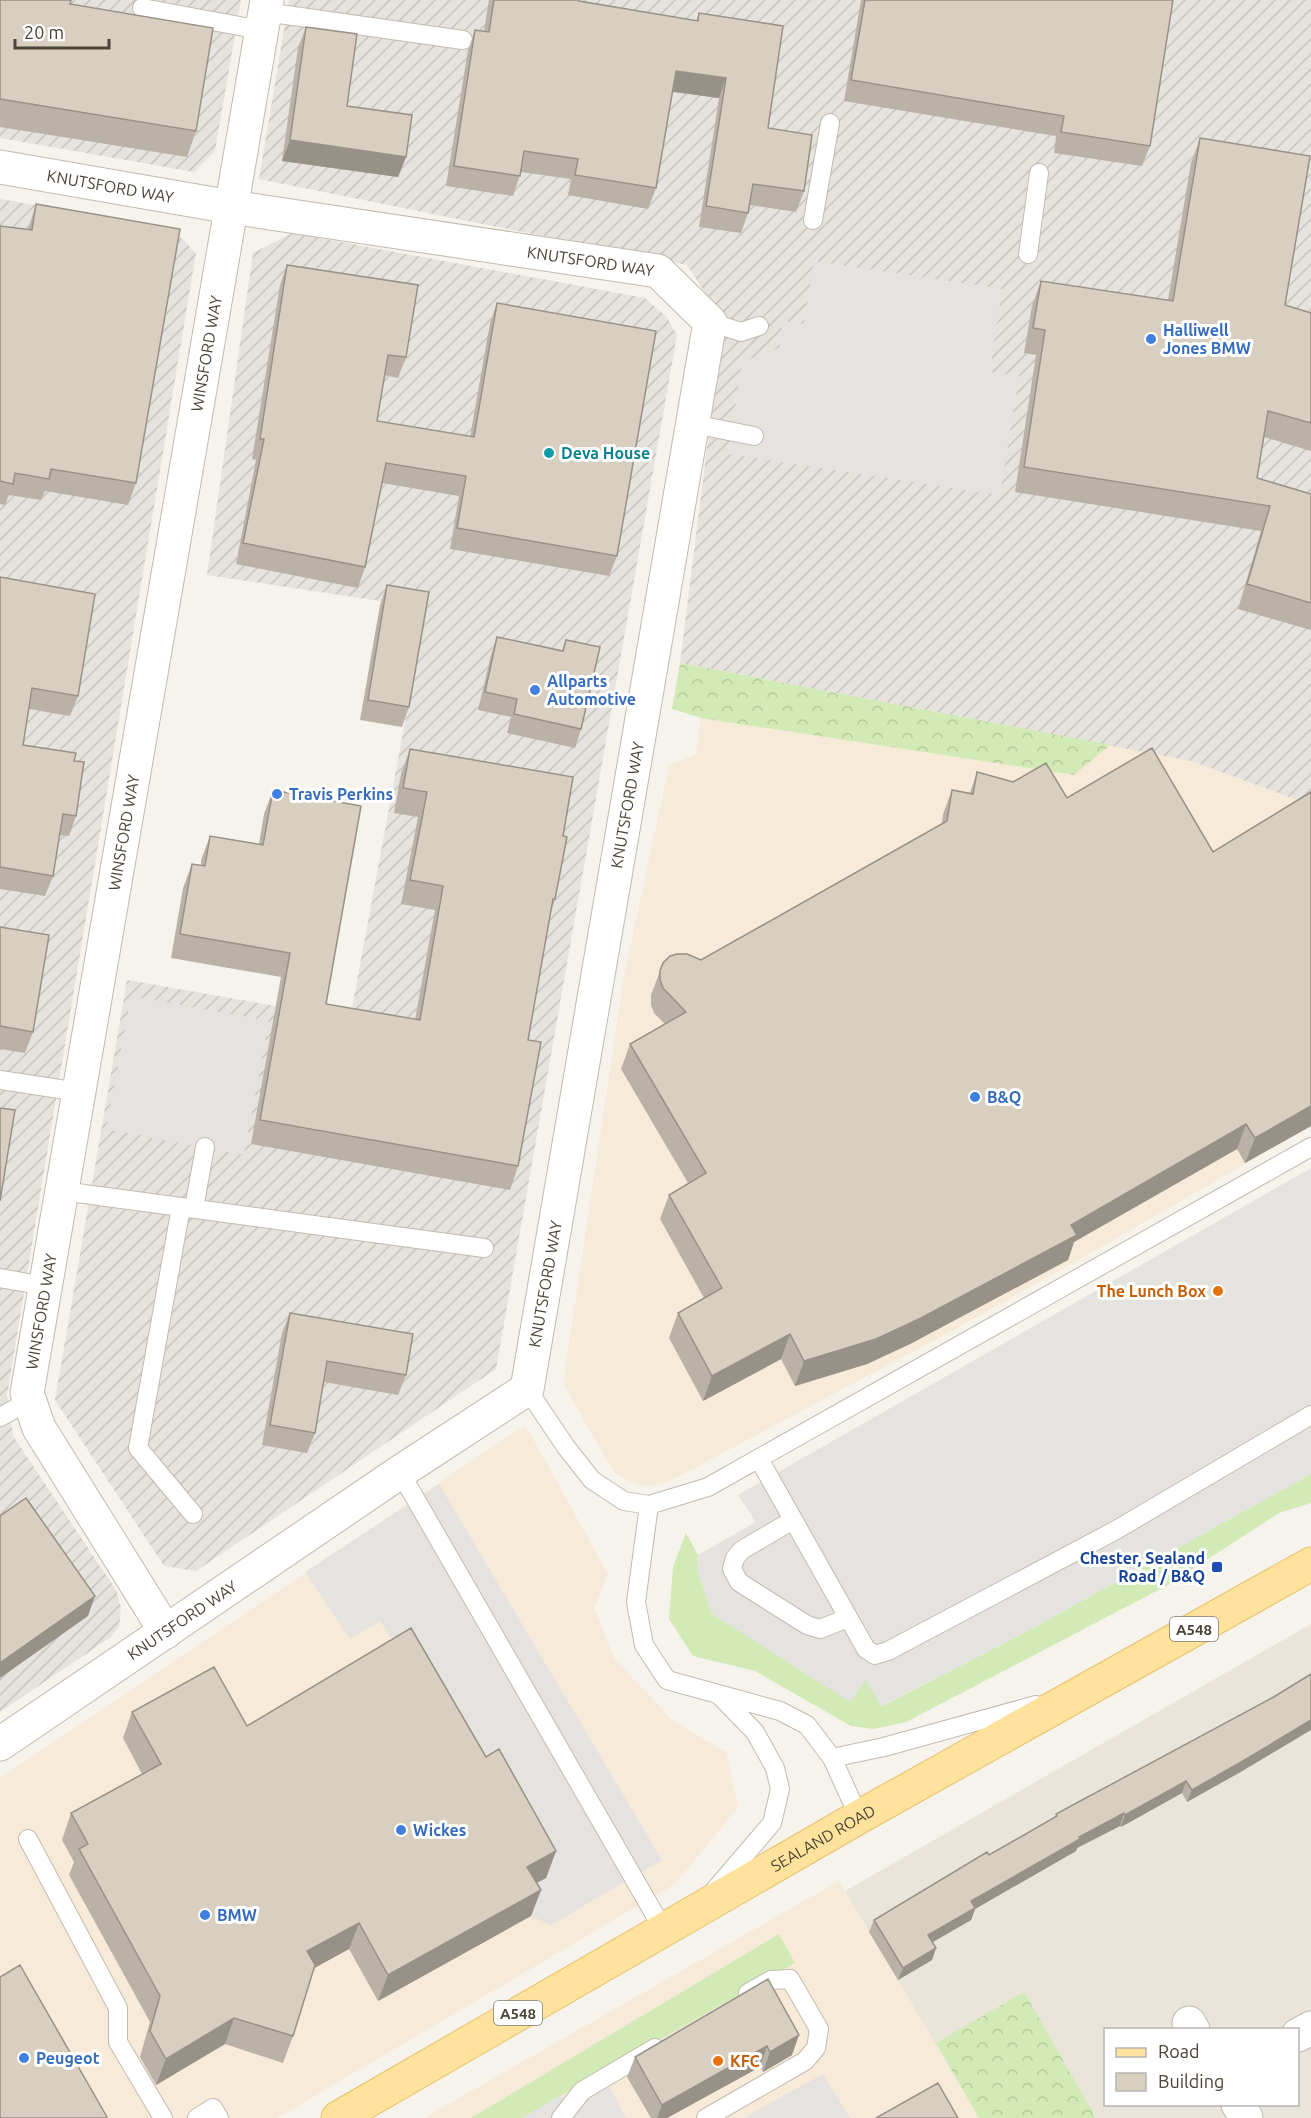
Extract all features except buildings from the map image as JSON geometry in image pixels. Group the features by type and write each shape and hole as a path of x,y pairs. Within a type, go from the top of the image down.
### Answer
{"main road":[{"name":"SEALAND ROAD","path":"338,2118 860,1816 1311,1564"}],"street":[{"name":"WINSFORD WAY","path":"166,1632 39,1428 27,1393 264,14"},
{"name":"KNUTSFORD WAY","path":"0,167 231,207 658,271 710,322 527,1389 400,1472 0,1744"}],"lane":[{"path":"142,8 264,14 463,40"},
{"path":"813,220 830,123"},
{"path":"1028,254 1039,173"},
{"path":"710,322 741,332 759,326"},
{"path":"693,424 754,436"},
{"path":"0,1080 79,1092"},
{"path":"194,1514 138,1448 188,1207 205,1147"},
{"path":"527,1389 566,1447 592,1480 624,1501 650,1504 708,1487 1311,1147"},
{"path":"62,1191 484,1248"},
{"path":"0,1278 45,1286"},
{"path":"0,1417 29,1401"},
{"path":"759,1459 866,1649 876,1655 888,1651 1116,1530 1311,1415"},
{"path":"400,1472 663,1929"},
{"path":"650,1504 636,1602 644,1645 667,1680 780,1711 807,1725 832,1758 860,1816"},
{"path":"793,1520 742,1550 735,1558 732,1569 739,1582 807,1625 820,1629 848,1618"},
{"path":"698,1909 772,1823 780,1790 776,1767 755,1732 718,1694"},
{"path":"832,1758 884,1747 1077,1694"},
{"path":"28,1839 118,2008 118,2042 163,2118"},
{"path":"706,2118 805,2061 816,2048 819,2029 790,1979 771,1980 731,2003"},
{"path":"561,2118 582,2091 672,2038"},
{"path":"197,2118 213,2108 219,2118"}],"shaded area":[{"path":"0,0 241,0 215,151 194,172 0,138"},
{"path":"289,0 1311,0 1311,805 1191,761 680,663 723,320 687,265 259,179"},
{"path":"0,199 171,228 196,253 7,1395 13,1436 116,1590 121,1607 119,1626 111,1637 0,1712"},
{"path":"292,233 645,298 666,316 677,335 496,1369 196,1571 164,1566 55,1400 127,980 350,1019 426,608 207,575 253,253"},
{"path":"814,261 1002,289 990,372 1019,376 1000,495 728,454 742,362 779,348 783,321 804,324"},
{"name":"B&Q","path":"701,718 1073,775 1110,745 1191,761 1311,805 1311,1126 950,1332 670,1481 655,1485 641,1485 626,1480 614,1472 563,1384 624,976 669,766 696,754"},
{"path":"131,996 269,1021 244,1155 106,1129"},
{"path":"1311,1168 1311,1474 1024,1633 881,1706 866,1680 850,1702 712,1614 697,1570 698,1555 756,1522 738,1495"},
{"path":"526,1426 608,1574 594,1608 614,1658 674,1722 726,1752 738,1807 675,1884 277,2118 0,2118 0,1778"},
{"path":"439,1484 662,1860 551,1925 531,1916 518,1893 546,1877 380,1621 350,1639 305,1572"},
{"path":"1311,1624 1311,2118 979,2118 845,1891"},
{"path":"839,1881 979,2118 424,2118"},
{"path":"823,2074 850,2118 743,2118"},
{"path":"610,2087 626,2118 522,2118 557,2097 586,2099"}],"green space":[{"path":"680,663 1110,745 1074,775 701,718 672,709"},
{"path":"1311,1474 1311,1503 1279,1513 1168,1585 906,1722 874,1729 851,1726 755,1671 693,1656 669,1619 673,1567 686,1533 698,1555 697,1570 850,1701 866,1679 882,1706 1024,1633"},
{"path":"779,1934 795,1963 522,2118 471,2118"},
{"path":"1024,1992 1096,2118 979,2118 936,2043"}],"place":[{"name":"Halliwell Jones BMW","path":"1151,339"},
{"name":"Deva House","path":"549,453"},
{"name":"Allparts Automotive","path":"535,690"},
{"name":"Travis Perkins","path":"277,794"},
{"name":"B&Q","path":"975,1097"},
{"name":"The Lunch Box","path":"1218,1291"},
{"name":"Chester, Sealand Road / B&Q","path":"1217,1567"},
{"name":"Wickes","path":"401,1830"},
{"name":"BMW","path":"205,1915"},
{"name":"Peugeot","path":"24,2058"},
{"name":"KFC","path":"718,2061"}]}
